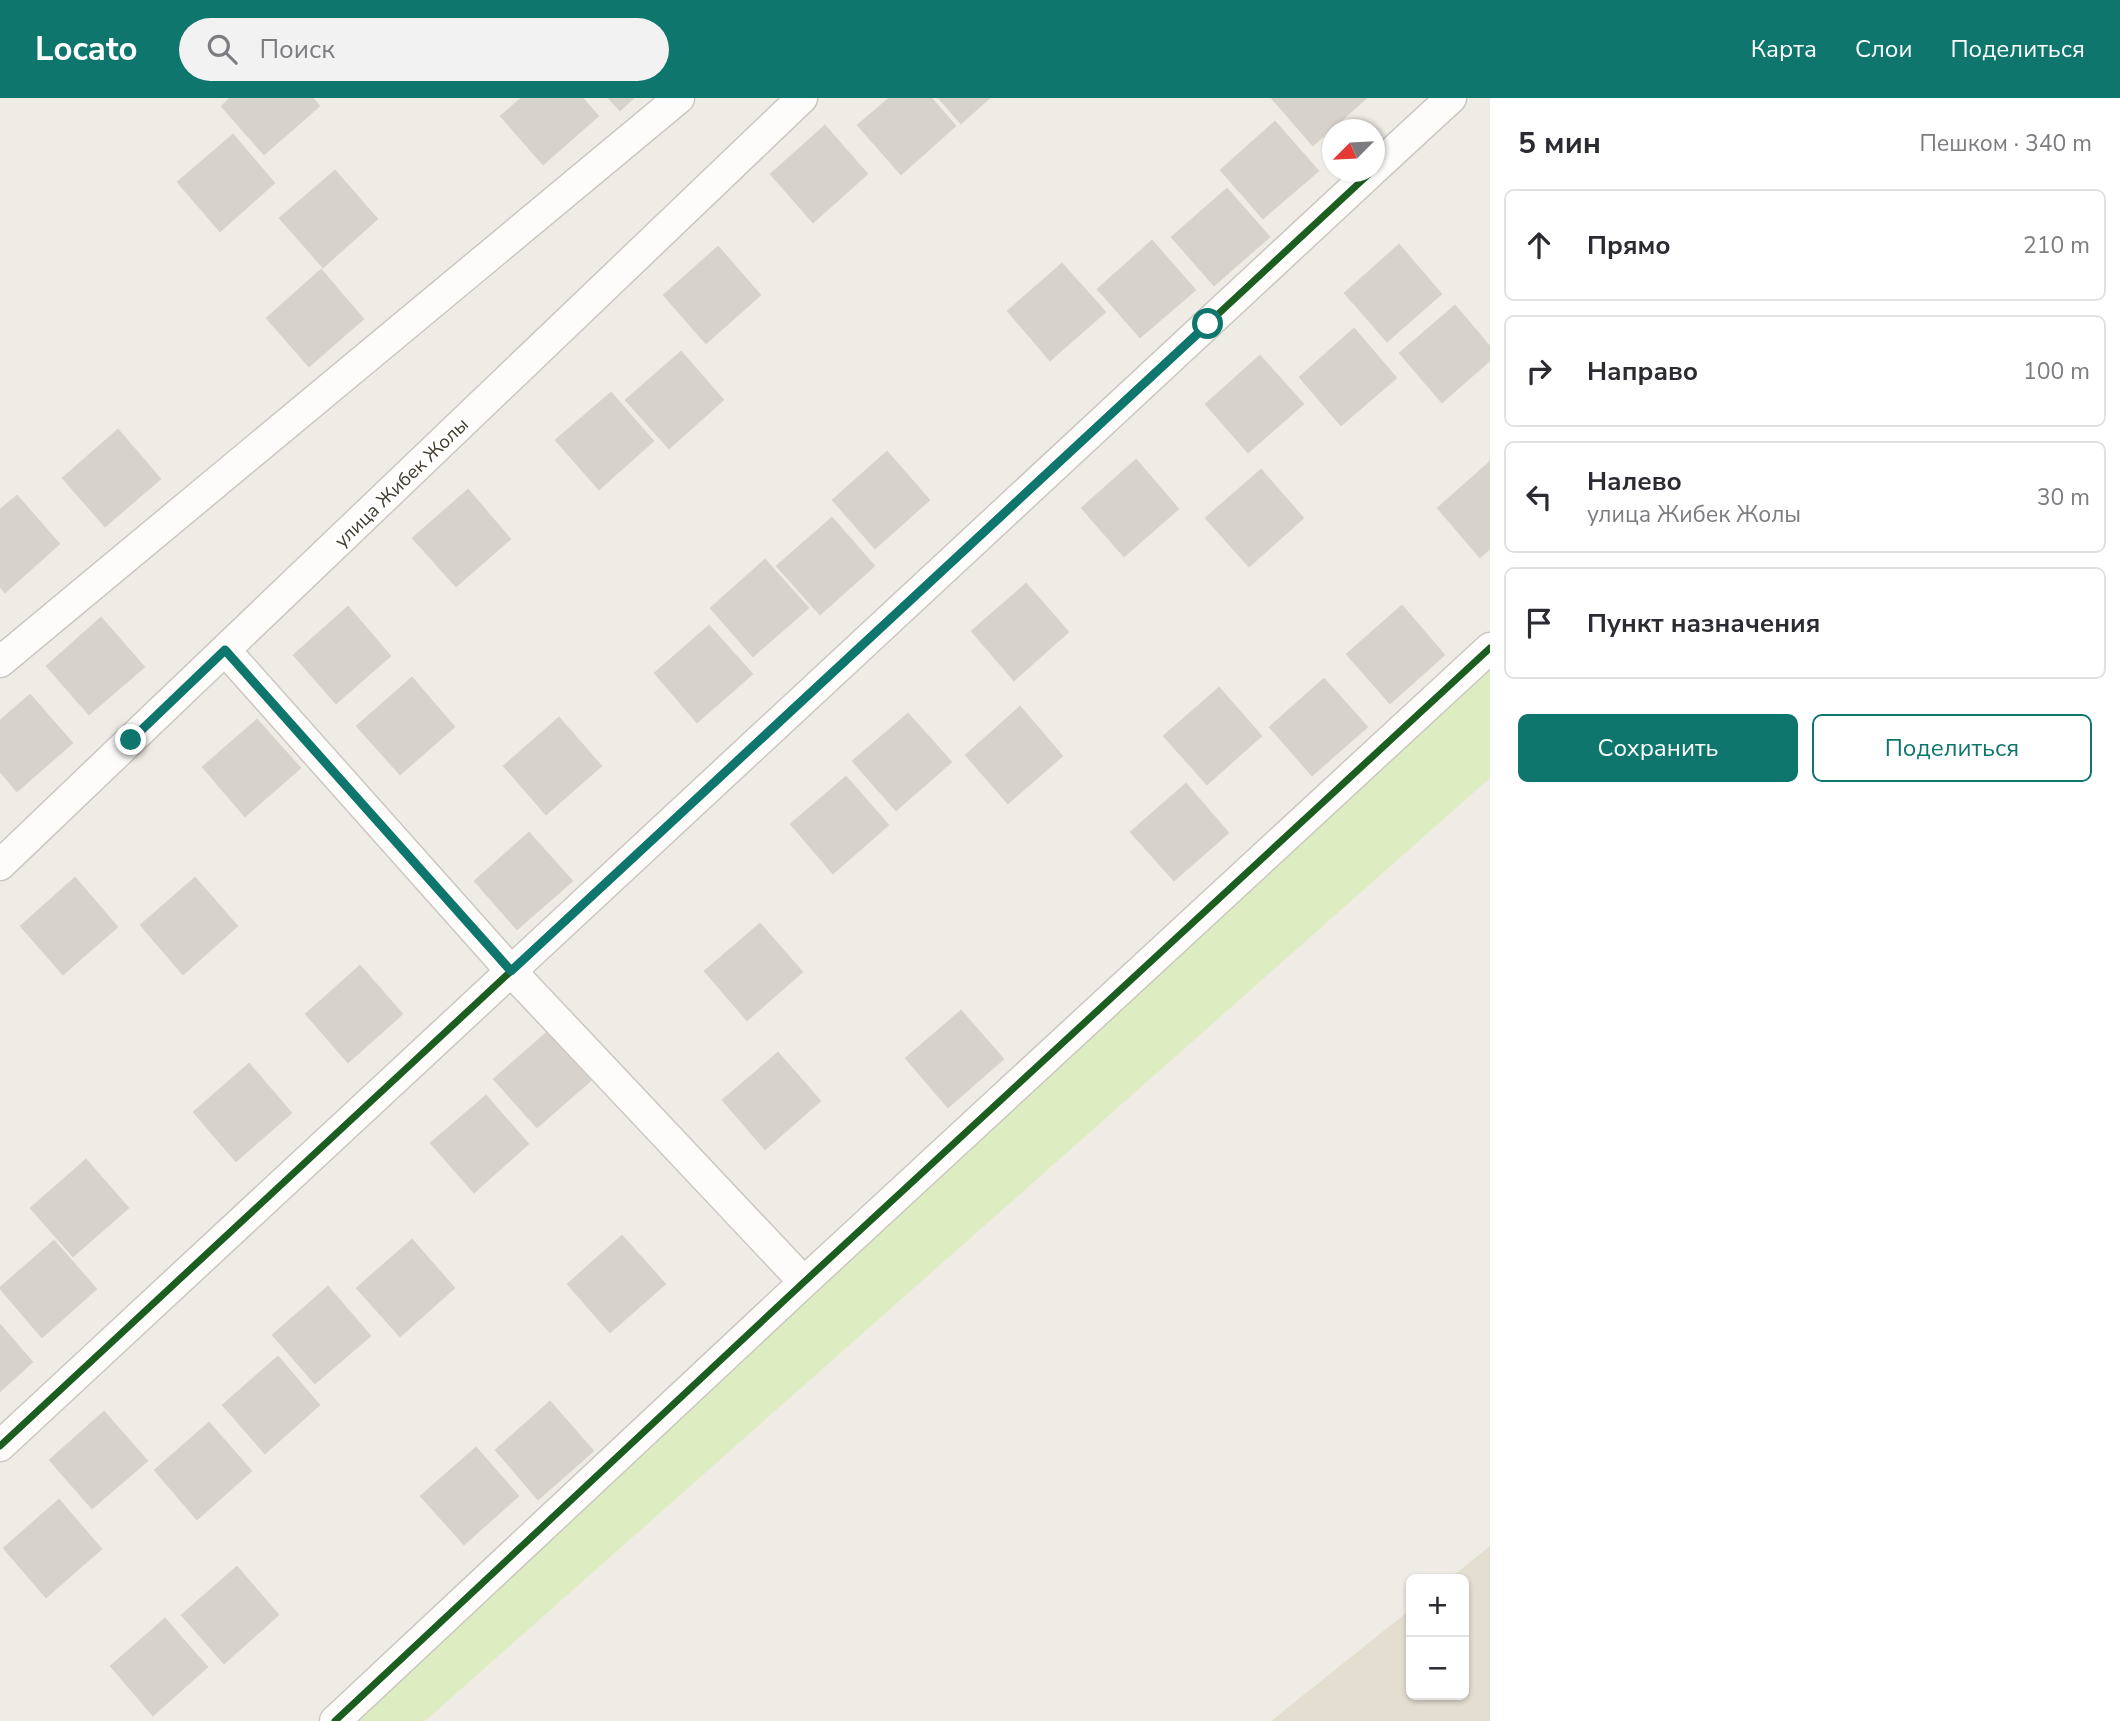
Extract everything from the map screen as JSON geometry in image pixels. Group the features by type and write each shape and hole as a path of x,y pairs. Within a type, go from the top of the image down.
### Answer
{"street":[{"path":"0,662 679,98"},
{"name":"улица Жибек Жолы","path":"0,865 802,98"},
{"path":"1385,159 1451,98"},
{"path":"0,1446 1360,182"},
{"path":"335,1721 804,1282 1490,648"},
{"path":"225,650 511,971 804,1282"}],"shaded area":[{"path":"1490,1546 1490,1721 1271,1721 1406,1613 1406,1700 1469,1700 1469,1574 1455,1574"}],"green space":[{"path":"1490,650 1490,778 425,1721 337,1721"}],"building":[{"path":"231,98 312,98 319,106 264,154 222,106"},
{"path":"522,98 582,98 598,116 543,164 501,116"},
{"path":"609,98 633,98 620,110"},
{"path":"890,98 931,98 955,126 901,174 858,125"},
{"path":"939,98 989,98 961,123"},
{"path":"1272,98 1366,98 1342,119 1322,119 1322,137 1313,145"},
{"path":"1275,122 1318,171 1263,218 1221,170"},
{"path":"825,126 867,174 813,222 771,174"},
{"path":"233,135 274,183 220,231 178,182"},
{"path":"335,171 377,219 323,267 280,218"},
{"path":"1227,189 1269,237 1214,285 1172,237"},
{"path":"1152,241 1195,290 1140,337 1098,289"},
{"path":"1399,245 1441,294 1387,341 1345,293"},
{"path":"718,247 760,295 706,343 664,295"},
{"path":"1062,264 1105,312 1050,360 1008,311"},
{"path":"321,270 363,319 309,366 267,318"},
{"path":"1455,306 1490,347 1490,360 1442,402 1400,353"},
{"path":"1354,329 1396,378 1341,425 1300,377"},
{"path":"681,352 723,400 669,448 626,400"},
{"path":"1260,356 1303,404 1248,452 1206,404"},
{"path":"611,393 653,441 599,489 556,440"},
{"path":"118,430 160,479 105,526 63,478"},
{"path":"887,452 929,500 875,548 833,500"},
{"path":"1136,460 1178,509 1124,556 1082,508"},
{"path":"1490,462 1490,548 1480,557 1438,508"},
{"path":"1261,470 1303,518 1249,566 1206,518"},
{"path":"468,490 510,539 456,586 413,538"},
{"path":"17,496 59,544 5,592 0,586 0,510"},
{"path":"832,518 874,566 820,614 777,566"},
{"path":"765,560 808,608 753,656 711,608"},
{"path":"1026,584 1068,632 1014,680 972,631"},
{"path":"1402,606 1444,655 1390,703 1347,654"},
{"path":"348,607 390,656 336,703 294,655"},
{"path":"101,618 144,667 89,714 47,666"},
{"path":"709,626 752,674 697,722 655,673"},
{"path":"412,678 454,727 400,774 357,726"},
{"path":"1324,679 1367,727 1312,775 1270,727"},
{"path":"1219,688 1261,736 1207,784 1164,736"},
{"path":"30,695 72,743 17,791 0,771 0,721"},
{"path":"1020,707 1062,756 1008,803 966,755"},
{"path":"908,714 951,762 896,810 853,761"},
{"path":"559,718 601,766 546,814 504,766"},
{"path":"257,720 300,768 245,816 203,767"},
{"path":"846,777 888,825 833,873 791,824"},
{"path":"1186,784 1228,833 1174,880 1131,832"},
{"path":"529,833 572,881 517,929 475,881"},
{"path":"75,878 117,927 63,974 21,926"},
{"path":"195,878 237,926 183,974 141,925"},
{"path":"760,924 802,972 747,1020 705,971"},
{"path":"360,966 402,1014 348,1062 306,1014"},
{"path":"961,1011 1003,1059 948,1107 906,1058"},
{"path":"549,1031 591,1080 537,1127 494,1079"},
{"path":"778,1053 820,1101 765,1149 723,1100"},
{"path":"249,1064 291,1113 236,1161 194,1112"},
{"path":"486,1096 528,1144 474,1192 431,1143"},
{"path":"86,1160 128,1208 73,1256 31,1208"},
{"path":"622,1236 665,1284 610,1332 568,1284"},
{"path":"412,1240 454,1288 400,1336 357,1288"},
{"path":"54,1241 96,1289 42,1337 0,1288"},
{"path":"328,1287 370,1336 315,1383 273,1335"},
{"path":"0,1325 32,1362 0,1391"},
{"path":"278,1357 319,1405 265,1453 223,1405"},
{"path":"550,1402 593,1451 538,1499 496,1450"},
{"path":"104,1412 147,1461 92,1508 50,1460"},
{"path":"209,1423 251,1471 197,1519 155,1470"},
{"path":"476,1448 518,1496 464,1544 421,1496"},
{"path":"59,1500 101,1549 46,1597 4,1548"},
{"path":"237,1567 278,1615 224,1663 182,1615"},
{"path":"165,1619 207,1667 153,1715 111,1666"}],"cycle path":[{"path":"0,1446 1360,182"},
{"path":"335,1721 804,1282 1490,648"}],"route":[{"path":"131,740 225,650 511,971 1208,324"}]}
